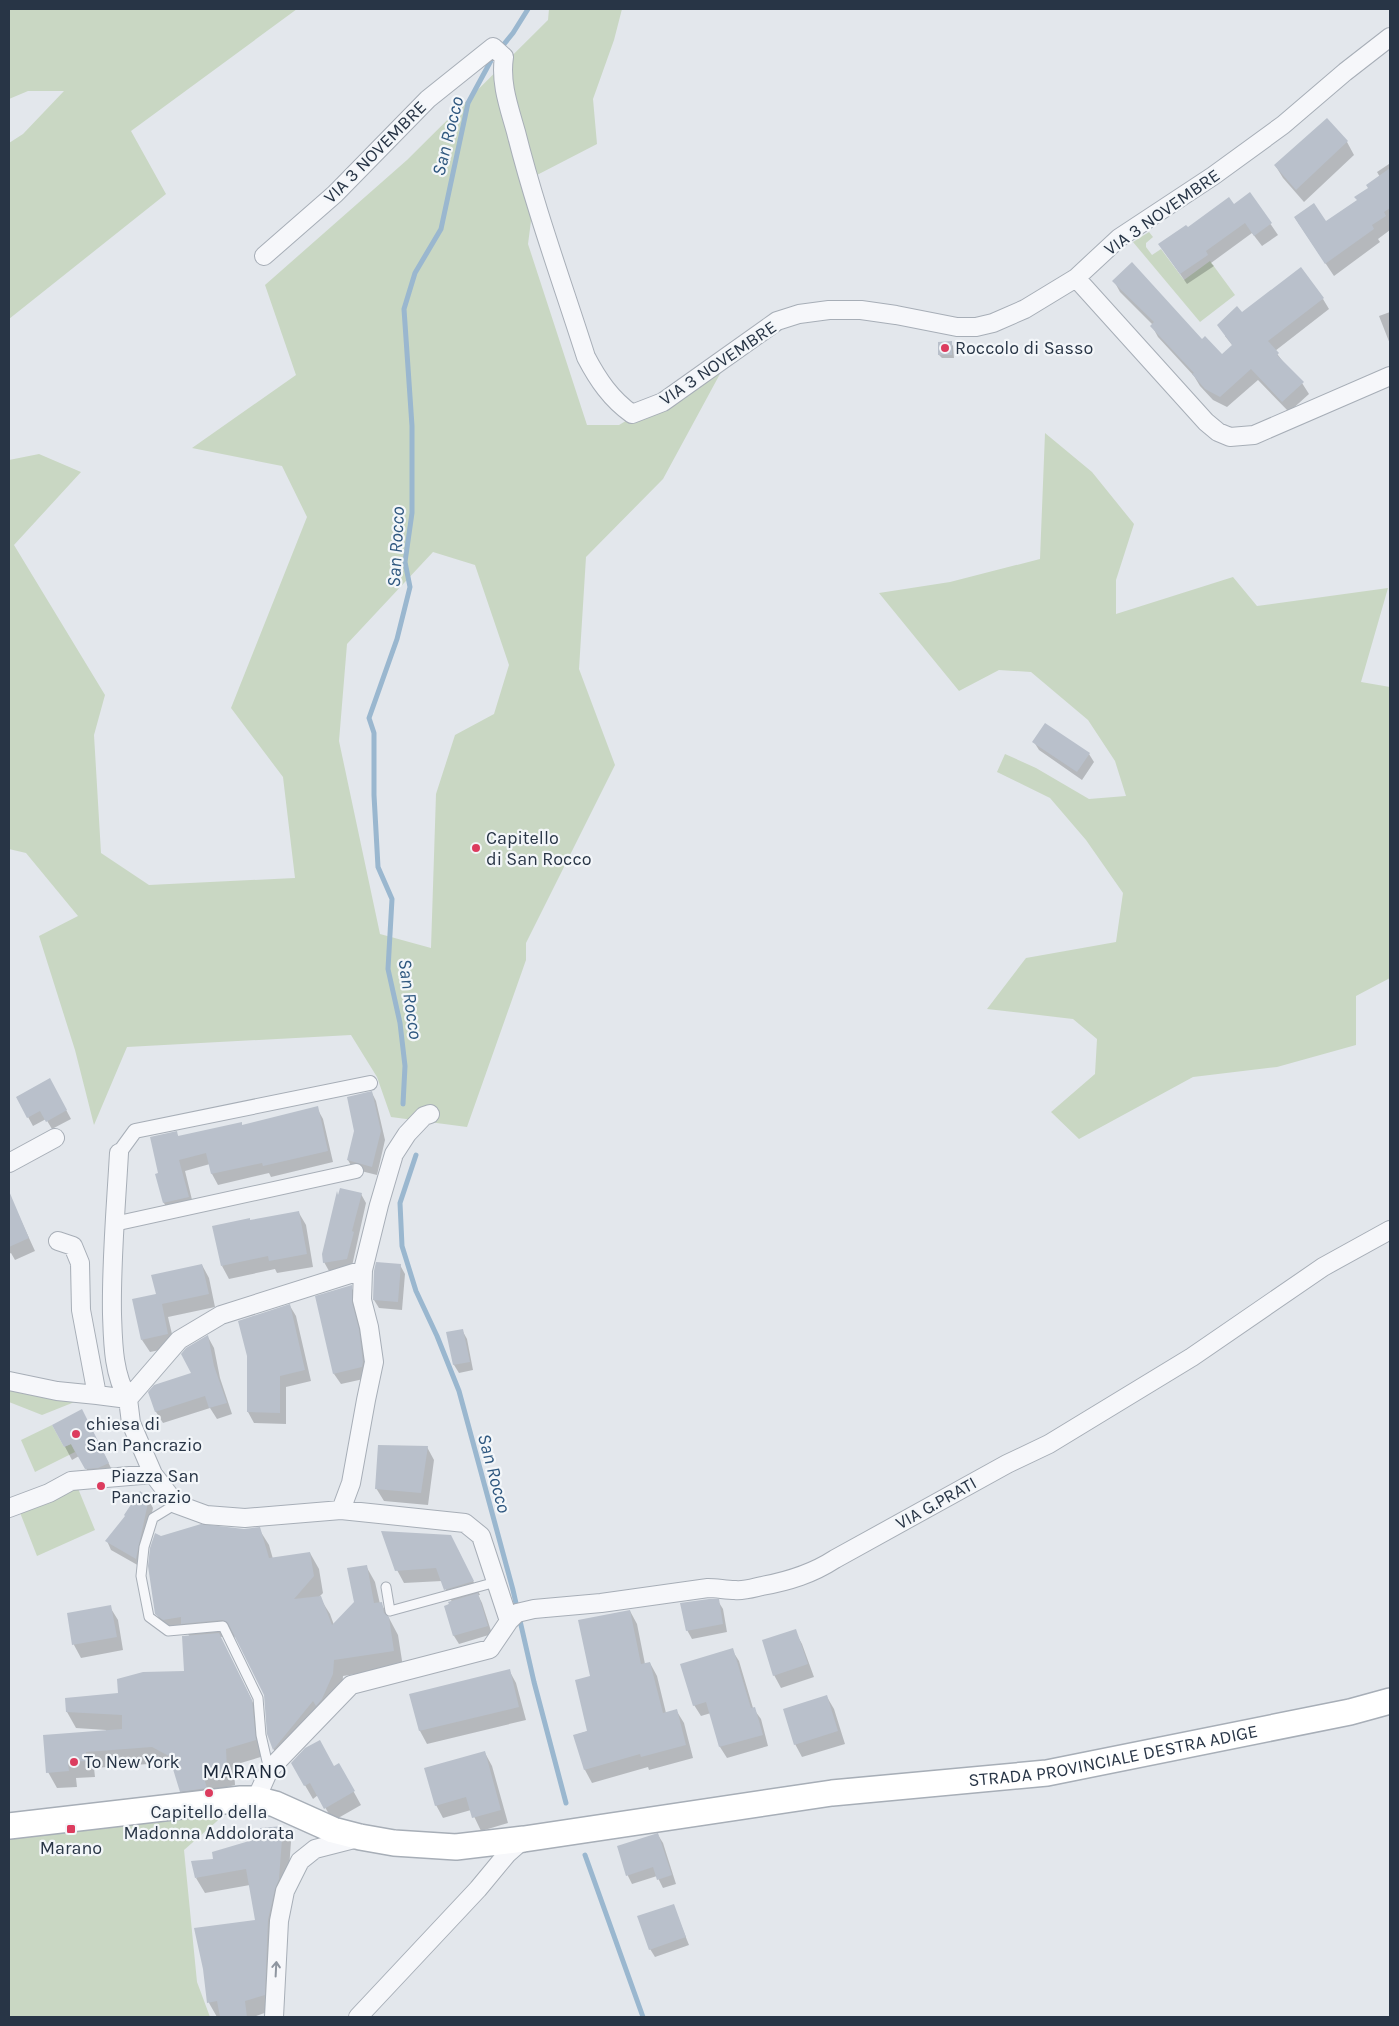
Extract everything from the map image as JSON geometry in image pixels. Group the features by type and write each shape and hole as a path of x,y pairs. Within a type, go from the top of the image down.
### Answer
{"main road":[{"name":"STRADA PROVINCIALE DESTRA ADIGE","path":"9,1828 241,1799 256,1799 282,1807 333,1830 360,1837 394,1843 456,1846 524,1839 832,1793 1047,1773 1350,1712 1390,1701"}],"street":[{"name":"VIA 3 NOVEMBRE","path":"264,256 335,194 428,99 493,47 500,54 504,88 523,161 586,357 598,380 618,404 632,414 663,402 777,321 799,314 829,310 861,310 957,327 976,327 993,323 1024,309 1076,278 1119,238 1213,176 1283,125 1345,72 1390,37"},
{"path":"1076,278 1206,422 1218,432 1230,436 1247,436 1267,430 1390,376"},
{"path":"256,1799 269,1770 351,1685 490,1649 513,1617 496,1582 480,1536 465,1523 341,1510 245,1518 206,1515 176,1504 153,1474 131,1423 128,1399 121,1387 116,1368 111,1289 119,1153 135,1130 370,1083"},
{"path":"341,1510 351,1483 374,1362 369,1327 362,1300 363,1270 394,1154 407,1134 424,1116 430,1114"},
{"path":"9,1163 54,1138"},
{"path":"114,1224 356,1171"},
{"name":"VIA G.PRATI","path":"513,1617 534,1609 601,1603 708,1588 750,1589 807,1574 984,1477 1049,1444 1192,1357 1323,1267 1390,1230"},
{"path":"58,1241 73,1246 80,1262 81,1310 97,1395"},
{"path":"128,1399 179,1340 221,1315 363,1270"},
{"path":"9,1381 57,1390 128,1399"},
{"path":"9,1508 48,1494 71,1481 153,1474"},
{"path":"274,2017 279,1921 285,1892 300,1861 315,1849 360,1837"},
{"path":"358,2017 478,1889 507,1854 524,1839"}],"lane":[{"path":"176,1504 153,1518 144,1547 141,1576 149,1617 168,1631 223,1626 258,1698 261,1736 269,1770"},
{"path":"386,1587 390,1611 496,1582"}],"green space":[{"path":"9,9 297,9 131,131 166,194 9,319 9,143 23,134 64,91 28,91 9,99"},
{"path":"549,9 622,9 614,40 593,99 597,144 537,175 528,244 587,425 619,425 727,361 663,479 586,557 579,669 615,765 526,943 526,960 467,1127 391,1117 377,1077 351,1035 127,1047 94,1125 75,1050 39,936 78,916 26,853 9,849 9,460 39,454 81,472 14,545 105,695 94,735 101,853 149,885 295,878 283,777 231,708 307,517 282,466 192,448 296,375 265,285 407,160 548,20","holes":["433,552 475,565 509,665 494,714 455,735 436,794 431,948 380,934 339,741 347,644"]},
{"path":"1149,232 1153,237 1146,243 1146,247 1152,255 1161,249 1184,280 1210,261 1235,295 1200,322 1133,242"},
{"path":"1045,433 1092,472 1134,524 1116,580 1116,614 1233,577 1257,606 1388,588 1361,682 1390,687 1390,978 1356,996 1356,1045 1277,1067 1193,1077 1079,1139 1051,1112 1095,1074 1097,1039 1073,1019 987,1009 1026,958 1116,942 1123,893 1086,840 1050,798 997,772 1005,754 1036,768 1089,799 1126,796 1115,761 1088,720 1031,672 999,670 959,691 879,593 950,582 1040,559"},
{"path":"9,1388 82,1399 42,1415 9,1402"},
{"path":"52,1425 64,1447 71,1444 75,1452 35,1472 21,1440"},
{"path":"77,1486 95,1530 37,1556 19,1510"},
{"path":"208,1808 224,1815 184,1850 197,1982 210,2017 9,2017 10,1838"}],"building":[{"path":"1327,118 1348,141 1296,190 1274,165"},
{"path":"1390,168 1390,208 1384,212 1386,216 1372,225 1374,229 1325,264 1294,217 1314,203 1326,221 1357,200 1354,197 1368,188 1366,185"},
{"path":"1250,192 1272,223 1254,236 1245,223 1206,251 1208,255 1180,274 1158,244 1186,225 1188,227 1229,197 1234,204"},
{"path":"1132,262 1202,339 1205,336 1222,354 1232,345 1217,325 1237,306 1242,312 1301,267 1324,298 1268,341 1279,353 1277,355 1304,382 1282,402 1251,369 1220,397 1205,389 1192,374 1194,373 1150,326 1154,322 1112,281"},
{"name":"Roccolo di Sasso","path":"952,341 952,355 938,355 938,342"},
{"path":"1045,723 1090,753 1077,772 1032,742"},
{"path":"50,1078 67,1110 46,1122 40,1111 27,1118 16,1097"},
{"path":"372,1091 381,1131 372,1167 347,1160 354,1131 347,1097"},
{"path":"318,1106 328,1151 263,1166 262,1163 211,1174 206,1153 179,1160 189,1197 163,1203 155,1174 158,1173 150,1137 177,1131 178,1136 242,1122 242,1125"},
{"path":"340,1188 362,1193 352,1231 354,1232 347,1259 323,1263 322,1254 337,1191 338,1195"},
{"path":"9,1191 29,1238 9,1247"},
{"path":"299,1211 307,1254 269,1261 268,1256 221,1266 212,1226"},
{"path":"376,1262 401,1264 398,1302 373,1300"},
{"path":"202,1264 209,1294 162,1304 168,1334 141,1340 132,1299 156,1294 151,1275"},
{"path":"352,1285 352,1302 359,1329 362,1367 333,1374 315,1296"},
{"path":"290,1304 305,1370 280,1376 280,1413 247,1412 247,1356 238,1321"},
{"path":"463,1329 470,1362 453,1365 446,1332"},
{"path":"208,1335 214,1366 227,1403 209,1408 205,1396 155,1412 148,1392 154,1385 191,1373 181,1354 186,1348"},
{"name":"chiesa di San Pancrazio","path":"82,1409 109,1463 98,1468 85,1469 71,1444 64,1447 52,1425"},
{"path":"378,1445 428,1446 421,1493 375,1489"},
{"path":"140,1491 149,1498 136,1559 105,1541 125,1516"},
{"path":"201,1524 244,1529 260,1527 269,1558 310,1552 314,1576 294,1599 321,1596 332,1625 354,1602 347,1568 367,1565 374,1603 382,1602 384,1613 389,1617 394,1651 334,1660 333,1674 322,1699 316,1706 313,1701 273,1750 267,1734 264,1695 228,1623 222,1620 181,1624 181,1617 163,1620 155,1614 148,1566 150,1548 155,1533 161,1536"},
{"path":"381,1531 451,1535 474,1581 444,1590 436,1568 395,1571"},
{"path":"478,1593 488,1626 453,1636 444,1606 449,1604 448,1602"},
{"path":"719,1599 723,1624 686,1631 680,1603"},
{"path":"111,1605 117,1637 72,1645 67,1613"},
{"path":"630,1610 641,1664 650,1662 663,1713 677,1709 686,1745 641,1757 640,1754 584,1770 573,1735 587,1731 575,1680 590,1676 578,1620"},
{"path":"796,1629 808,1664 773,1676 762,1640"},
{"path":"219,1633 252,1700 256,1740 226,1749 227,1769 203,1775 207,1788 180,1792 169,1756 152,1747 86,1752 86,1761 68,1762 69,1771 46,1773 43,1735 122,1729 122,1715 66,1712 65,1698 118,1693 117,1679 143,1672 184,1671 182,1636"},
{"path":"733,1648 751,1708 755,1707 763,1735 719,1747 706,1702 693,1706 680,1664"},
{"path":"510,1669 519,1707 419,1731 409,1694"},
{"path":"827,1695 838,1731 794,1745 783,1709"},
{"path":"320,1740 334,1766 339,1763 355,1791 324,1809 310,1783 304,1786 291,1763 305,1748"},
{"path":"485,1751 501,1810 472,1818 466,1797 435,1806 424,1768"},
{"path":"283,1826 279,1879 268,1920 265,1995 245,2001 247,2017 220,2017 217,2001 207,2003 203,1969 194,1928 255,1920 246,1869 195,1878 191,1861 213,1859 212,1852 263,1837 260,1828"},
{"path":"658,1833 672,1875 657,1880 653,1867 626,1876 617,1846"},
{"path":"674,1904 686,1937 649,1950 637,1916"}],"waterway":[{"name":"San Rocco","path":"500,49 528,9"},
{"name":"San Rocco","path":"403,1104 405,1066 400,1023 388,969 392,899 378,867 374,795 374,733 369,718 397,639 410,587 405,562 412,513 412,426 404,309 415,273 441,229 468,103 494,55"},
{"name":"San Rocco","path":"416,1155 400,1203 402,1246 416,1291 437,1336 459,1391 513,1590 534,1682 566,1803"},
{"path":"585,1855 643,2017"}],"place":[{"name":"Roccolo di Sasso","path":"945,348"},
{"name":"Capitello di San Rocco","path":"476,848"},
{"name":"chiesa di San Pancrazio","path":"76,1434"},
{"name":"Piazza San Pancrazio","path":"101,1486"},
{"name":"To New York","path":"74,1762"},
{"name":"Capitello della Madonna Addolorata","path":"209,1793"},
{"name":"Marano","path":"71,1829"}],"district":[{"name":"MARANO","path":"245,1771"}]}
